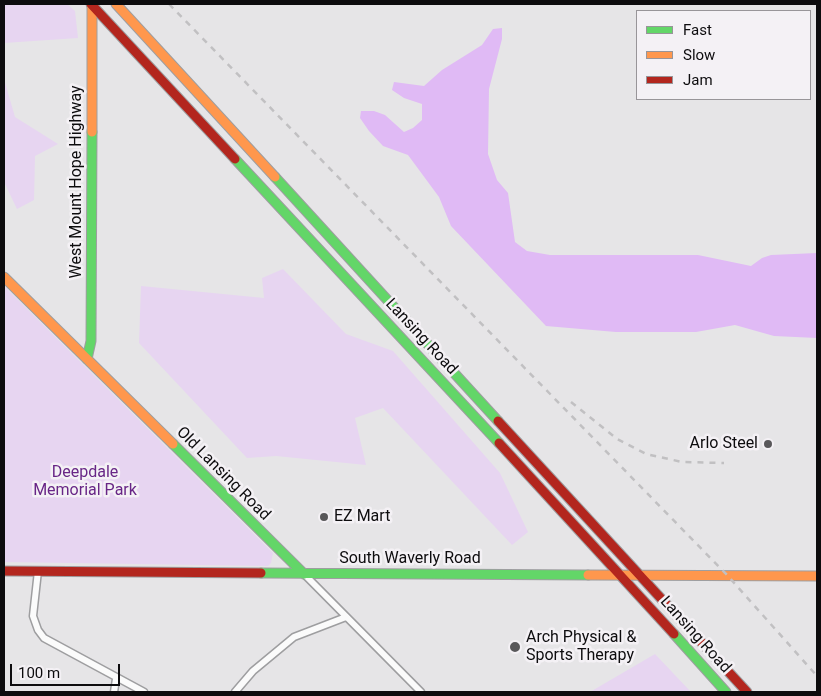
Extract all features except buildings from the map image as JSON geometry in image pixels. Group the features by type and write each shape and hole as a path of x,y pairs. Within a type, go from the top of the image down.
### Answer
{"main road":[{"name":"Lansing Road","path":"92,4 620,574 726,692"},
{"name":"West Mount Hope Highway","path":"87,359 91,341 92,4"},
{"name":"Lansing Road","path":"116,4 747,692"},
{"name":"Old Lansing Road","path":"4,277 304,574"},
{"name":"South Waverly Road","path":"4,572 817,576"}],"street":[{"path":"38,571 33,616 38,630 44,638 116,679 144,692"},
{"name":"Old Lansing Road","path":"304,574 421,692"},
{"path":"228,692 237,689 262,663 294,638 346,617"},
{"path":"114,692 116,679"}],"green space":[{"path":"4,4 67,4 75,11 78,38 4,43"},
{"path":"4,79 15,117 58,144 35,156 34,200 17,209 4,182"},
{"path":"283,269 346,334 393,351 500,473 528,532 512,545 383,408 355,418 366,465 276,456 247,458 139,343 141,286 264,298 262,278"},
{"name":"Deepdale Memorial Park","path":"4,286 273,553 271,563 268,566 4,562"},
{"path":"655,654 691,692 590,692"}],"shaded area":[{"path":"502,28 502,39 489,89 488,154 497,180 508,193 515,242 527,251 550,255 698,255 751,266 762,258 771,255 817,253 817,338 774,336 735,325 696,332 616,332 546,326 451,226 439,197 408,155 383,146 360,118 361,111 374,111 385,115 404,132 413,128 422,120 422,104 404,98 392,90 394,82 424,86 442,70 482,45 493,29"}],"railway":[{"path":"169,4 727,575 817,676"},
{"path":"571,402 617,439 646,454 682,462 724,463"}],"traffic: fast":[{"path":"87,359 91,341 92,132"},
{"path":"235,159 499,443"},
{"path":"275,177 498,421"},
{"path":"173,444 304,574"},
{"path":"261,573 588,575"},
{"path":"674,634 726,692"}],"traffic: slow":[{"path":"92,4 92,132"},
{"path":"116,4 275,177"},
{"path":"4,277 173,444"},
{"path":"588,575 817,576"}],"traffic: jam":[{"path":"91,4 235,159"},
{"path":"498,421 747,692"},
{"path":"499,443 674,634"},
{"path":"4,571 261,573"}],"place":[{"name":"Arlo Steel","path":"768,444"},
{"name":"EZ Mart","path":"324,517"},
{"name":"Arch Physical & Sports Therapy","path":"515,647"}]}
